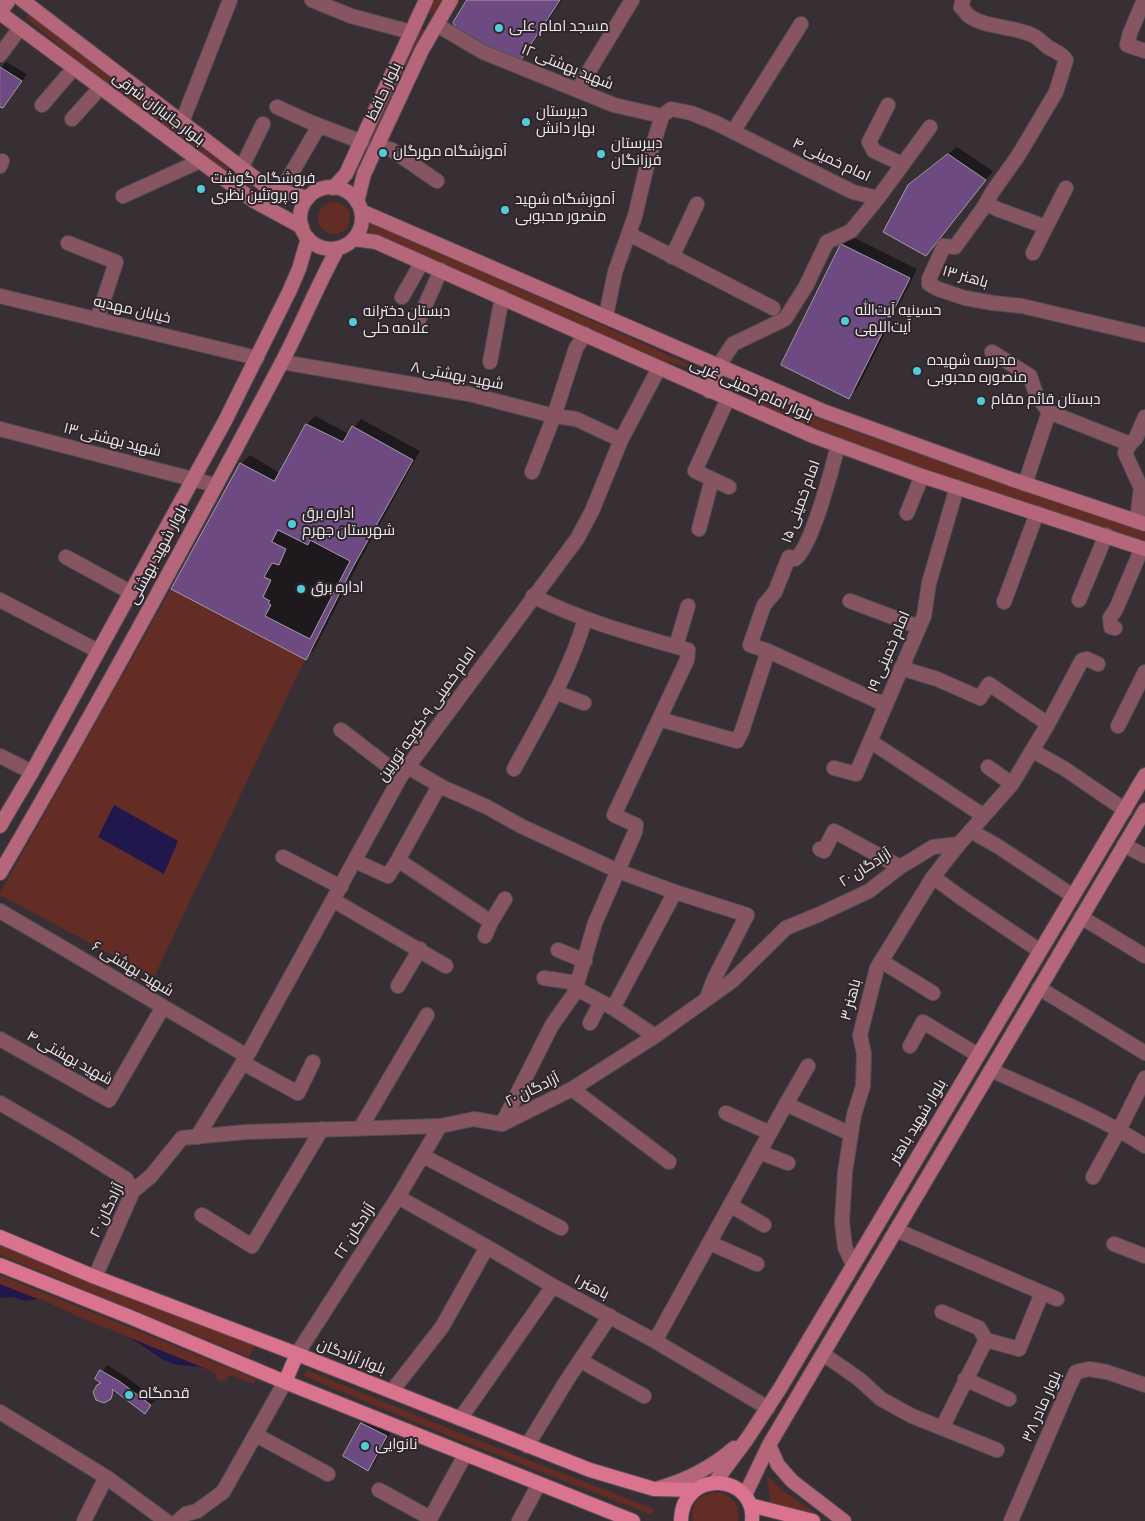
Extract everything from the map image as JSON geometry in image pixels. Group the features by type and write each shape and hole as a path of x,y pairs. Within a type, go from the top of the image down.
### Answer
{"main road":[{"path":"0,12 9,0"},
{"name":"بلوار جانبازان شرقی","path":"22,0 241,169 263,184 277,190 308,198"},
{"name":"بلوار حافظ","path":"333,188 346,174 362,142 373,113 426,0"},
{"name":"بلوار حافظ","path":"359,206 364,174 422,50 451,0"},
{"name":"بلوار جانبازان شرقی","path":"0,12 254,201 305,233"},
{"path":"333,188 348,193 359,206 362,220 360,231 346,246 325,249 315,245 305,233 300,218 302,208 308,198 321,189 333,188"},
{"name":"بلوار امام خمینی غربی","path":"359,206 823,411 1025,484 1141,522"},
{"name":"بلوار شهید بهشتی","path":"0,826 32,772 225,421 299,268 305,233"},
{"name":"بلوار امام خمینی غربی","path":"354,239 376,242 809,434 922,476 1143,548"},
{"name":"بلوار شهید بهشتی","path":"0,873 58,775 282,362 318,284 338,248"},
{"path":"709,391 719,365"},
{"name":"بلوار شهید باهنر","path":"715,1482 768,1408 1145,775"},
{"path":"752,1521 748,1500 770,1445 1145,810"},
{"path":"977,1058 991,1070"},
{"name":"بلوار آزادگان","path":"0,1237 95,1277 297,1354 590,1470 654,1489 694,1490"},
{"path":"0,1265 539,1484 610,1517 633,1521"},
{"path":"284,1382 297,1354"},
{"path":"654,1489 677,1482 710,1466 747,1439"},
{"path":"770,1445 778,1465 792,1480 844,1521"},
{"path":"681,1521 684,1504 694,1490 704,1484 715,1482 731,1486 748,1500 813,1521"}],"street":[{"path":"182,122 230,0"},
{"path":"312,0 351,16 410,32"},
{"path":"578,89 632,0"},
{"name":"باهنر ۱۳","path":"964,0 961,7 969,16 987,24 1000,25 1031,34 1040,39 1046,46 1064,56 1066,60 1056,92 1018,156 955,247 944,246 929,278 929,284 965,298 1022,306 1145,335"},
{"path":"1144,0 1127,45 1145,51"},
{"path":"733,132 801,24"},
{"name":"شهید بهشتی ۱۲","path":"437,25 483,52 614,105 662,116"},
{"path":"0,55 20,28"},
{"path":"42,105 74,68"},
{"path":"72,119 100,88"},
{"path":"888,106 869,142 874,151 902,164"},
{"path":"277,107 319,126 362,142"},
{"name":"امام خمینی ۴","path":"662,116 671,109 691,113 854,192 878,198 851,231 827,242 806,286 785,319 733,344 719,365"},
{"path":"606,316 616,272 629,234 662,116"},
{"path":"241,169 263,124"},
{"path":"277,190 288,179 319,126"},
{"path":"878,198 930,127"},
{"path":"378,146 392,150 436,181"},
{"path":"123,196 200,161"},
{"path":"1033,253 1066,188"},
{"path":"987,203 997,209 1046,227"},
{"path":"672,257 697,204"},
{"path":"629,234 773,308"},
{"path":"68,243 116,262 97,320"},
{"path":"402,297 422,262"},
{"path":"419,319 441,270"},
{"name":"خیابان مهدیه","path":"0,296 257,358"},
{"path":"490,362 502,297"},
{"path":"532,472 554,416 576,348 585,334"},
{"path":"992,352 1030,376 1036,394 1049,412 1130,444"},
{"name":"شهید بهشتی ۸","path":"282,362 469,394 554,416 576,419 621,440"},
{"name":"امام خمینی ۹-کوچه توربین","path":"197,1137 245,1060 404,771 577,539 592,511 621,440 659,368"},
{"path":"728,398 695,471 729,487"},
{"path":"1025,484 1049,412"},
{"path":"1141,522 1141,488 1125,453 1136,438 1145,417"},
{"name":"شهید بهشتی ۱۳","path":"0,429 215,485"},
{"name":"امام خمینی ۱۵","path":"768,651 750,645 764,605 775,592 790,557 795,559 800,557 805,546 826,492 838,445"},
{"path":"907,513 922,476"},
{"path":"699,529 712,479"},
{"name":"امام خمینی ۱۹","path":"834,768 856,774 924,616 929,583 957,487"},
{"path":"1004,602 1037,513"},
{"path":"1079,600 1106,535"},
{"path":"454,704 583,537 577,539"},
{"path":"1115,628 1111,627 1110,618 1116,609 1143,548"},
{"path":"66,557 130,592"},
{"path":"533,596 556,608 585,619 682,648"},
{"path":"0,600 98,651"},
{"path":"850,601 919,627"},
{"path":"502,1124 552,1025 574,994 595,923 635,832 636,825 614,816 658,718 687,660 682,648 688,606"},
{"path":"514,769 554,692 585,619"},
{"path":"658,718 737,741 768,651 886,705"},
{"name":"باهنر ۳","path":"853,1265 845,1248 842,1222 845,1172 854,1115 863,1086 864,1054 860,1035 877,968 933,877 959,844 1012,784 1048,724 1082,660 1087,659 1098,664"},
{"path":"901,668 937,679 980,698 989,684 1048,724"},
{"path":"1118,726 1145,672"},
{"path":"554,692 584,703"},
{"path":"341,730 404,771 618,871 747,915 714,979 707,998"},
{"path":"870,741 984,816"},
{"path":"1033,750 1125,810"},
{"path":"0,756 32,772"},
{"path":"988,766 1012,784"},
{"path":"355,861 388,876 439,786"},
{"path":"820,849 824,851 834,831 900,867"},
{"path":"971,831 999,847 1073,896"},
{"name":"آزادگان ۲۰","path":"95,1277 133,1191 151,1176 182,1138 246,1132 440,1126 474,1119 502,1124 572,1089 655,1036 732,981 786,928 869,891 900,867 933,847 959,844"},
{"path":"1124,845 1145,856"},
{"path":"284,857 340,887"},
{"path":"398,860 491,922"},
{"path":"933,877 1040,951"},
{"path":"590,1023 607,1005 675,892"},
{"path":"485,936 505,899"},
{"path":"333,900 446,966"},
{"name":"شهید بهشتی ۶","path":"0,911 163,1007 298,1093 313,1062"},
{"path":"1081,917 1145,956"},
{"path":"398,986 420,950"},
{"path":"558,950 584,961"},
{"path":"881,961 933,993"},
{"path":"544,978 576,986 655,1036"},
{"path":"1039,988 1145,1053"},
{"name":"شهید بهشتی ۴","path":"0,1039 108,1100 163,1007"},
{"path":"361,1127 428,1015"},
{"path":"910,1046 923,1022 977,1058"},
{"path":"656,1341 808,1066"},
{"path":"991,1070 1119,1130 1145,1146"},
{"path":"1093,1177 1145,1078"},
{"path":"572,1089 669,1162"},
{"path":"0,1104 34,1122 126,1179 133,1191"},
{"path":"786,1104 851,1134"},
{"path":"726,1113 770,1133"},
{"name":"آزادگان ۲۲","path":"297,1354 398,1197 440,1126"},
{"path":"202,1215 252,1246 322,1129"},
{"path":"759,1152 788,1163"},
{"path":"422,1156 561,1228"},
{"name":"باهنر ۱","path":"398,1197 552,1286 656,1341 768,1408"},
{"path":"730,1205 764,1225"},
{"path":"896,1230 1057,1299"},
{"path":"710,1243 757,1264"},
{"path":"1114,1244 1145,1256"},
{"path":"392,1392 442,1326 487,1247"},
{"path":"460,1419 552,1286"},
{"path":"942,1312 979,1328 986,1340 1020,1349 1042,1293"},
{"path":"527,1446 566,1380 581,1361 610,1316"},
{"path":"942,1428 986,1340"},
{"path":"823,1354 859,1379 881,1399 912,1416 997,1450"},
{"path":"581,1361 644,1396"},
{"name":"بلوار مادر ۳۸","path":"1011,1521 1076,1372 1089,1369 1107,1372 1145,1385"},
{"path":"965,1379 1009,1399"},
{"path":"178,1521 186,1514 198,1516 223,1492 256,1436 284,1382"},
{"path":"0,1412 106,1478 166,1521"},
{"path":"256,1436 328,1474"},
{"path":"379,1490 430,1520 465,1455"},
{"path":"84,1521 106,1478"},
{"path":"520,1521 539,1484"}],"shaded area":[{"path":"434,0 442,0 433,15 426,12"},
{"path":"29,14 277,206 275,210 107,85 26,18"},
{"path":"419,27 425,30 368,155 362,152"},
{"path":"334,202 346,206 350,218 346,230 334,234 322,230 318,218 322,206"},
{"path":"372,222 704,371 660,360 368,232"},
{"path":"747,398 783,406 1003,484 1145,530 1145,540 1001,495 852,444 798,423"},
{"path":"171,589 305,659 154,977 0,895 0,893"},
{"path":"114,805 178,841 164,874 98,837"},
{"path":"0,1245 255,1346 249,1357 0,1255"},
{"path":"0,1275 256,1379 254,1384 230,1375 226,1380 218,1381 214,1372 172,1363 150,1353 127,1337 41,1299 25,1301 13,1297 0,1298"},
{"path":"0,1284 38,1299 25,1301 13,1297 0,1298"},
{"path":"128,1337 209,1370 171,1363"},
{"path":"307,1370 452,1430 654,1509 652,1515 449,1436 304,1376"},
{"path":"767,1476 782,1490 826,1521 770,1503"},
{"path":"715,1492 726,1495 734,1501 739,1515 738,1521 693,1521 694,1505 697,1501 705,1495"}],"building":[{"name":"مسجد امام علی","path":"467,0 560,0 520,61 461,34 453,23"},
{"path":"0,67 22,81 3,108 0,107"},
{"path":"948,154 986,180 926,256 883,232 908,185"},
{"name":"حسینیه آیت‌الله آیت‌اللهی","path":"841,244 910,278 849,399 781,365"},
{"name":"اداره برق شهرستان جهرم","path":"306,424 343,442 352,426 413,460 353,567 306,660 171,589 240,463 274,481"},
{"name":"اداره برق","path":"278,530 308,545 310,540 350,561 310,639 265,616 271,605 268,603 270,601 263,597 271,580 264,577 272,563 279,565 286,549 272,542"},
{"name":"قدمگاه","path":"100,1370 119,1381 151,1405 145,1414 112,1389 111,1399 104,1403 96,1400 93,1392 97,1385 101,1383 95,1379"},
{"name":"نانوایی","path":"361,1423 387,1436 368,1471 343,1456"}],"place":[{"name":"مسجد امام علی","path":"499,28"},
{"name":"دبیرستان بهار دانش","path":"526,122"},
{"name":"آموزشگاه مهرگان","path":"383,153"},
{"name":"دبیرستان فرزانگان","path":"601,154"},
{"name":"فروشگاه گوشت و پروتئین نظری","path":"201,189"},
{"name":"آموزشگاه شهید منصور محبوبی","path":"505,210"},
{"name":"حسینیه آیت‌الله آیت‌اللهی","path":"845,321"},
{"name":"دبستان دخترانه علامه حلی","path":"353,322"},
{"name":"مدرسه شهیده منصوره محبوبی","path":"917,371"},
{"name":"دبستان قائم مقام","path":"981,401"},
{"name":"اداره برق شهرستان جهرم","path":"292,524"},
{"name":"اداره برق","path":"301,589"},
{"name":"قدمگاه","path":"129,1395"},
{"name":"نانوایی","path":"365,1446"}]}
